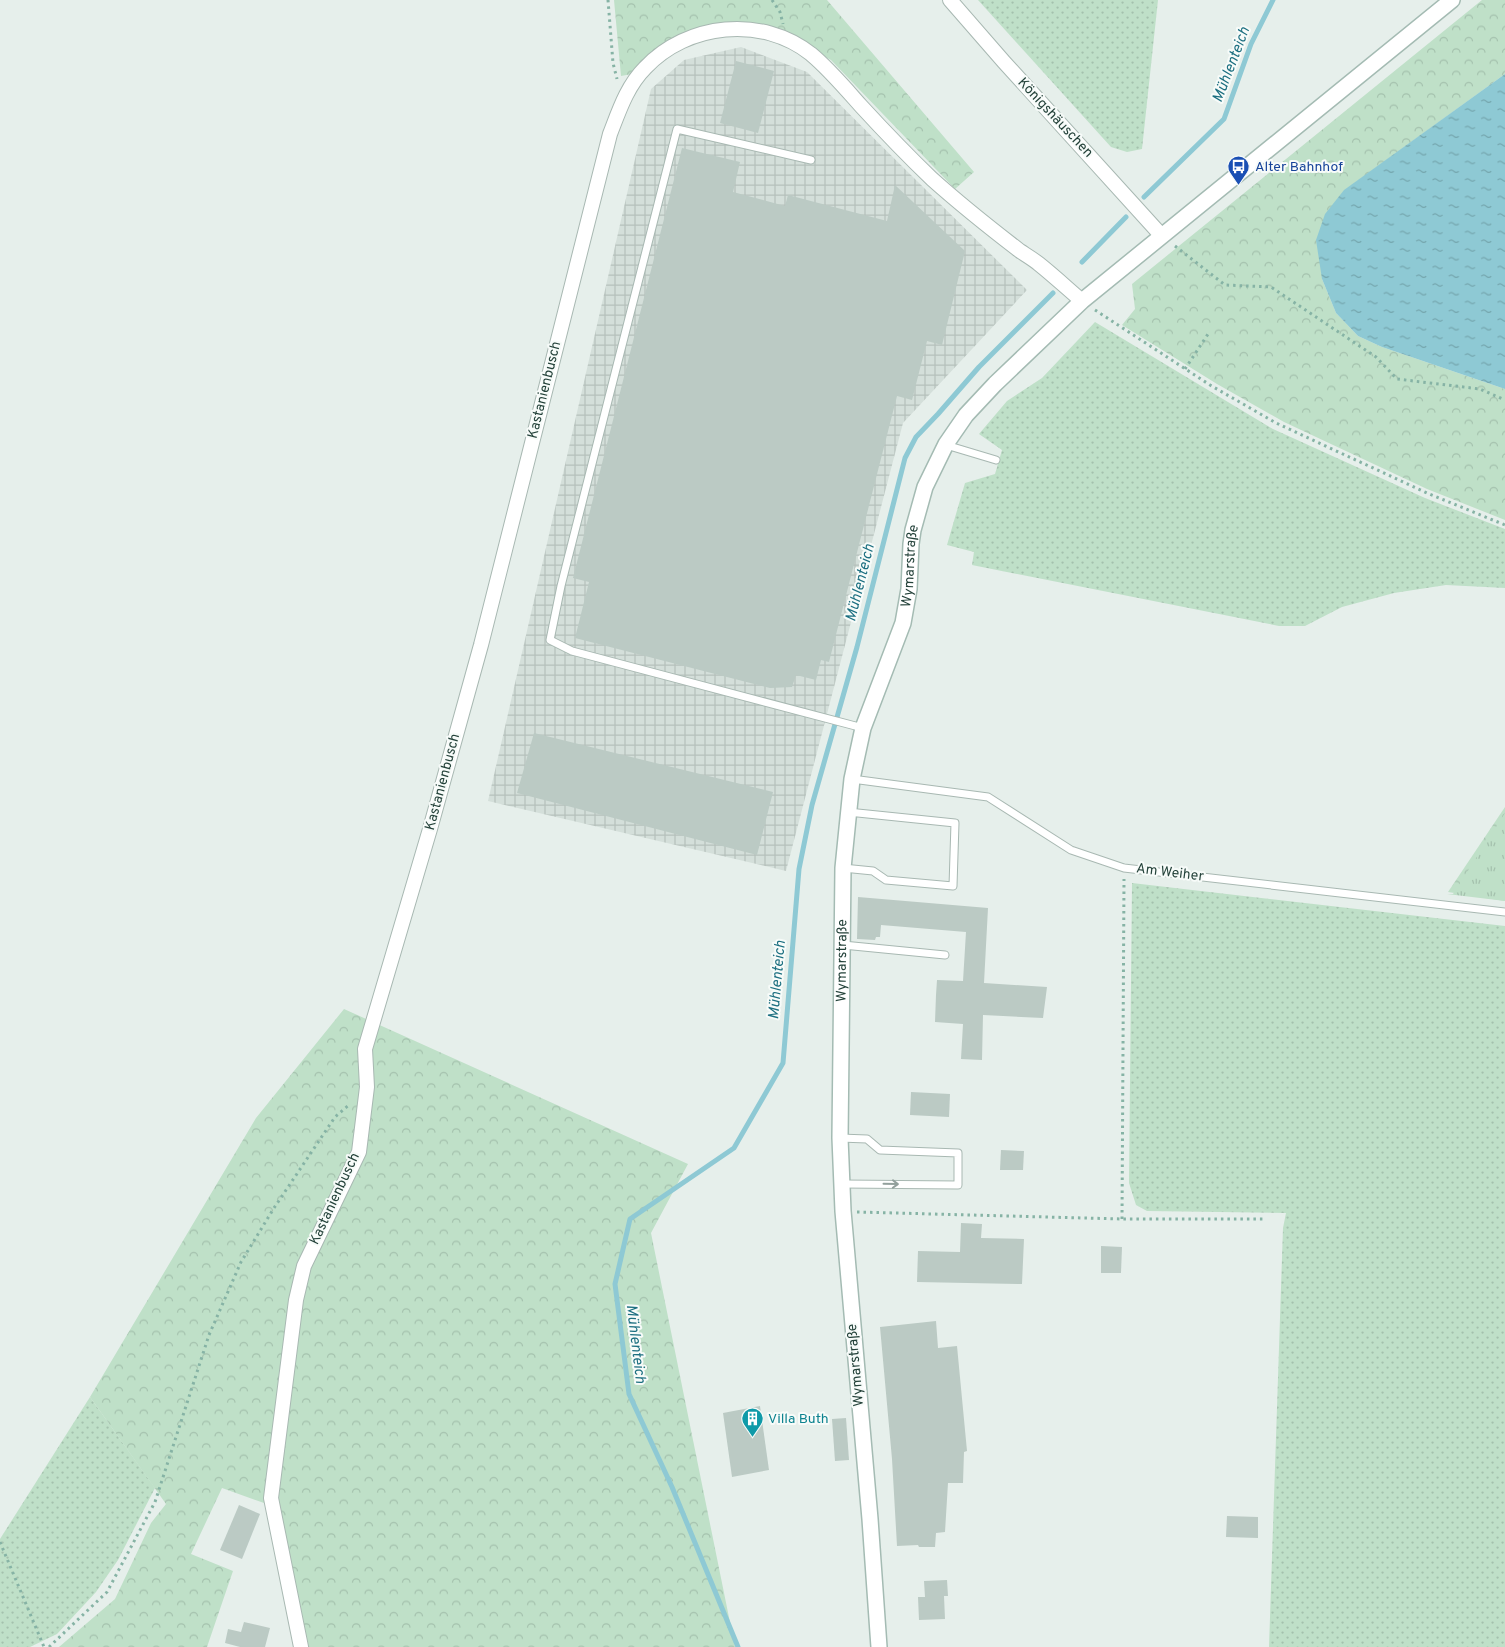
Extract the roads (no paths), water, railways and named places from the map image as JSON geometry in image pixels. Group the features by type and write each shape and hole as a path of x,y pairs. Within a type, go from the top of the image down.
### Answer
{"main road":[{"name":"Wymarstraße","path":"879,1647 870,1519 843,1212 840,1138 843,945 842,868 856,726 903,623 909,590 913,530 925,487 946,444 966,415 995,384 1082,301 1452,0"}],"street":[{"name":"Königshäuschen","path":"950,0 1161,235"},
{"name":"Kastanienbusch","path":"301,1647 271,1498 296,1300 304,1266 359,1152 367,1088 364,1049 430,829 476,663 610,134 624,98 648,64 661,54 690,38 713,31 738,29 763,32 784,39 803,49 817,60 886,134 939,185 1037,262 1082,301"}],"lane":[{"path":"811,160 677,129 560,586 550,640 572,651 856,726"},
{"path":"946,444 996,460"},
{"name":"Am Weiher","path":"852,779 988,798 1071,850 1124,868 1505,912"},
{"path":"842,868 873,871 886,880 952,886 955,824 848,812"},
{"path":"843,945 945,955"},
{"path":"840,1138 867,1139 880,1150 958,1153 958,1185 842,1184"}],"water":[{"path":"1505,74 1505,389 1382,347 1358,336 1336,313 1322,279 1316,240 1325,214 1344,190"}],"waterway":[{"name":"Mühlenteich","path":"1144,197 1224,119 1251,44 1273,0"},
{"name":"Mühlenteich","path":"1082,262 1126,217"},
{"name":"Mühlenteich","path":"738,1647 672,1487 629,1394 615,1284 630,1219 734,1148 783,1063 799,869 812,805 857,647 905,458 916,437 979,367 1053,293"}],"place":[{"name":"Alter Bahnhof","path":"1239,186"},
{"name":"Villa Buth","path":"752,1438"}]}
